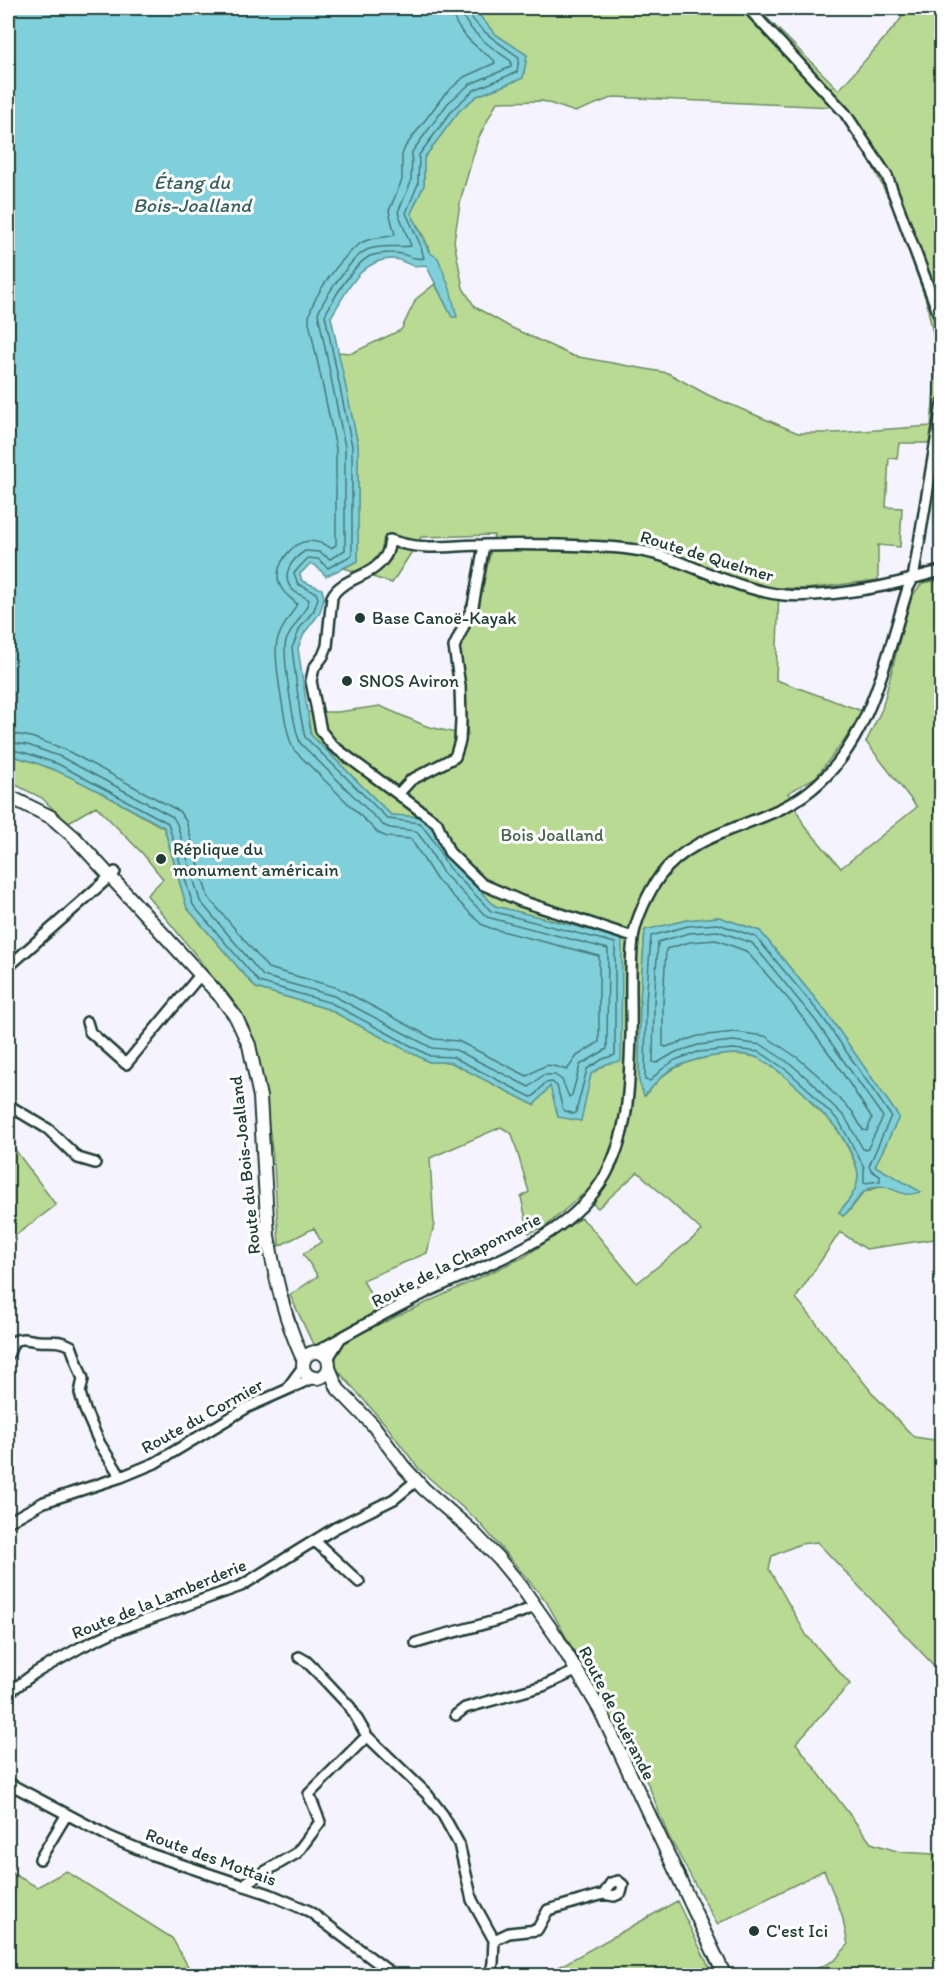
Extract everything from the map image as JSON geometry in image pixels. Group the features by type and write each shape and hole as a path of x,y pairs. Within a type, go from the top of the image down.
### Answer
{"street":[{"path":"748,8 845,113 887,176 942,322"},
{"path":"935,8 942,16"},
{"name":"Route de la Chaponnerie","path":"309,1358 342,1337 552,1230 573,1214 606,1175 624,1129 629,1082 633,937 645,901 659,877 689,850 788,806 811,791 841,758 856,736 868,713 908,588 913,579 942,404"},
{"name":"Route de Quelmer","path":"399,793 333,746 321,731 311,681 314,668 327,647 334,591 368,574 385,558 390,540 420,548 484,545 604,547 632,550 670,558 756,590 785,595 822,595 913,579 942,571"},
{"path":"484,545 473,606 454,647 460,686 460,741 454,757 411,780 399,793 437,823 449,852 482,884 521,901 633,937"},
{"name":"Route du Bois-Joalland","path":"10,793 51,817 74,837 134,894 176,947"},
{"path":"8,967 113,875"},
{"name":"Route du Bois-Joalland","path":"113,875 236,1017 249,1045 260,1097 268,1236 291,1330 309,1358"},
{"path":"87,1022 90,1032 126,1064 201,974"},
{"path":"8,1105 48,1130 78,1158 95,1163"},
{"path":"8,1333 14,1341"},
{"path":"309,1358 307,1374 316,1378 324,1376 330,1355 342,1337"},
{"path":"8,1355 14,1341 22,1338 39,1341 57,1340 71,1346 83,1379 80,1393 85,1410 100,1444 121,1477"},
{"path":"286,1389 309,1358 324,1354 329,1365"},
{"name":"Route de Guérande","path":"329,1365 338,1389"},
{"name":"Route de Guérande","path":"316,1378 338,1389 373,1425 416,1481 486,1545 536,1606 578,1670 600,1710 725,1976"},
{"name":"Route du Cormier","path":"8,1522 44,1502 121,1477 155,1463 248,1407 316,1378"},
{"name":"Route de la Lamberderie","path":"8,1693 22,1680 113,1632 241,1586 334,1528 394,1499 416,1481"},
{"path":"315,1541 359,1582"},
{"path":"416,1643 502,1619 536,1606"},
{"path":"299,1657 306,1661 350,1707 367,1736 427,1794 443,1815 459,1844 472,1900 494,1940 490,1976"},
{"path":"456,1715 465,1708 543,1686 578,1670"},
{"path":"244,1886 247,1882 297,1853 320,1822 309,1794 367,1736"},
{"name":"Route des Mottais","path":"8,1783 110,1837 150,1854 309,1911 395,1976"},
{"path":"40,1859 67,1814"},
{"path":"494,1940 509,1933 537,1930 548,1910 604,1894"}],"green space":[{"name":"Bois Joalland","path":"473,8 760,8 767,18 839,90 897,24 908,8 941,8 941,443 899,443 897,459 889,458 886,507 902,508 900,547 878,545 878,580 806,589 779,588 776,680 862,711 855,726 816,777 788,793 804,825 841,868 917,807 866,742 882,709 910,599 922,583 941,580 941,1238 866,1249 840,1232 796,1298 874,1395 914,1437 941,1441 941,1673 817,1542 800,1544 772,1556 769,1569 807,1636 850,1684 796,1743 871,1843 900,1852 933,1854 941,1860 941,1975 804,1975 835,1960 848,1945 842,1915 824,1870 717,1924 668,1835 649,1786 546,1601 479,1522 419,1469 385,1424 311,1340 290,1295 318,1276 303,1254 321,1242 314,1228 279,1246 274,1164 265,1098 255,1050 199,959 147,895 163,879 143,854 96,806 67,823 42,798 8,781 8,755 29,760 69,776 164,828 187,908 256,988 328,1009 429,1062 450,1062 534,1105 550,1086 580,1121 591,1074 606,1064 622,938 495,906 453,864 438,837 422,817 391,815 311,735 306,712 338,712 380,706 426,726 468,736 459,646 478,610 494,535 421,537 392,583 344,568 358,560 358,445 338,352 352,353 401,330 416,299 435,284 452,317 426,241 411,213 424,185 424,158 459,111 477,96 523,78 527,55 495,34","holes":["614,97 834,107 860,141 893,207 926,300 937,353 931,426 835,433 798,433 708,395 668,373 573,356 510,327 475,307 463,288 454,241 461,198 478,139 497,102 543,101 575,112","719,917 760,931 826,1012 899,1117 875,1166 920,1192 897,1190 886,1186 876,1188 864,1192 843,1216 839,1212 854,1191 858,1176 855,1164 840,1134 803,1092 756,1057 722,1055 687,1063 664,1075 645,1096 639,1081 640,1002 645,930 687,920","501,1127 512,1134 529,1192 521,1197 529,1233 545,1227 582,1195 598,1208 638,1172 702,1231 637,1283 581,1218 524,1257 385,1322 363,1280 427,1253 434,1225 430,1158"]},
{"path":"8,1140 56,1205 8,1241"},
{"path":"8,1871 37,1887 66,1871 172,1938 189,1968 199,1975 8,1975"},
{"path":"677,1901 713,1975 549,1975 548,1973"}],"water":[{"name":"Étang du Bois-Joalland","path":"8,8 473,8 495,34 527,55 523,78 477,96 459,111 424,158 424,185 411,213 429,252 438,258 450,289 457,317 452,317 426,265 414,266 394,259 382,260 363,270 349,287 331,317 358,445 358,561 326,576 315,565 310,564 300,574 302,581 322,589 324,598 320,613 305,632 298,648 311,735 391,815 422,817 438,837 453,864 495,906 622,938 621,1061 606,1064 591,1074 581,1121 558,1117 550,1086 534,1105 450,1062 429,1062 328,1009 256,988 187,908 164,827 69,776 29,760 8,755"},
{"path":"719,917 760,931 826,1012 899,1117 875,1166 921,1192 908,1194 876,1186 865,1191 843,1216 839,1212 854,1192 858,1172 841,1134 805,1094 758,1058 737,1054 711,1056 685,1063 666,1073 644,1096 639,1081 640,1002 645,930 687,920"}],"place":[{"name":"Base Canoë-Kayak","path":"360,618"},
{"name":"SNOS Aviron","path":"347,681"},
{"name":"Réplique du monument américain","path":"161,859"},
{"name":"C'est Ici","path":"754,1931"}]}
